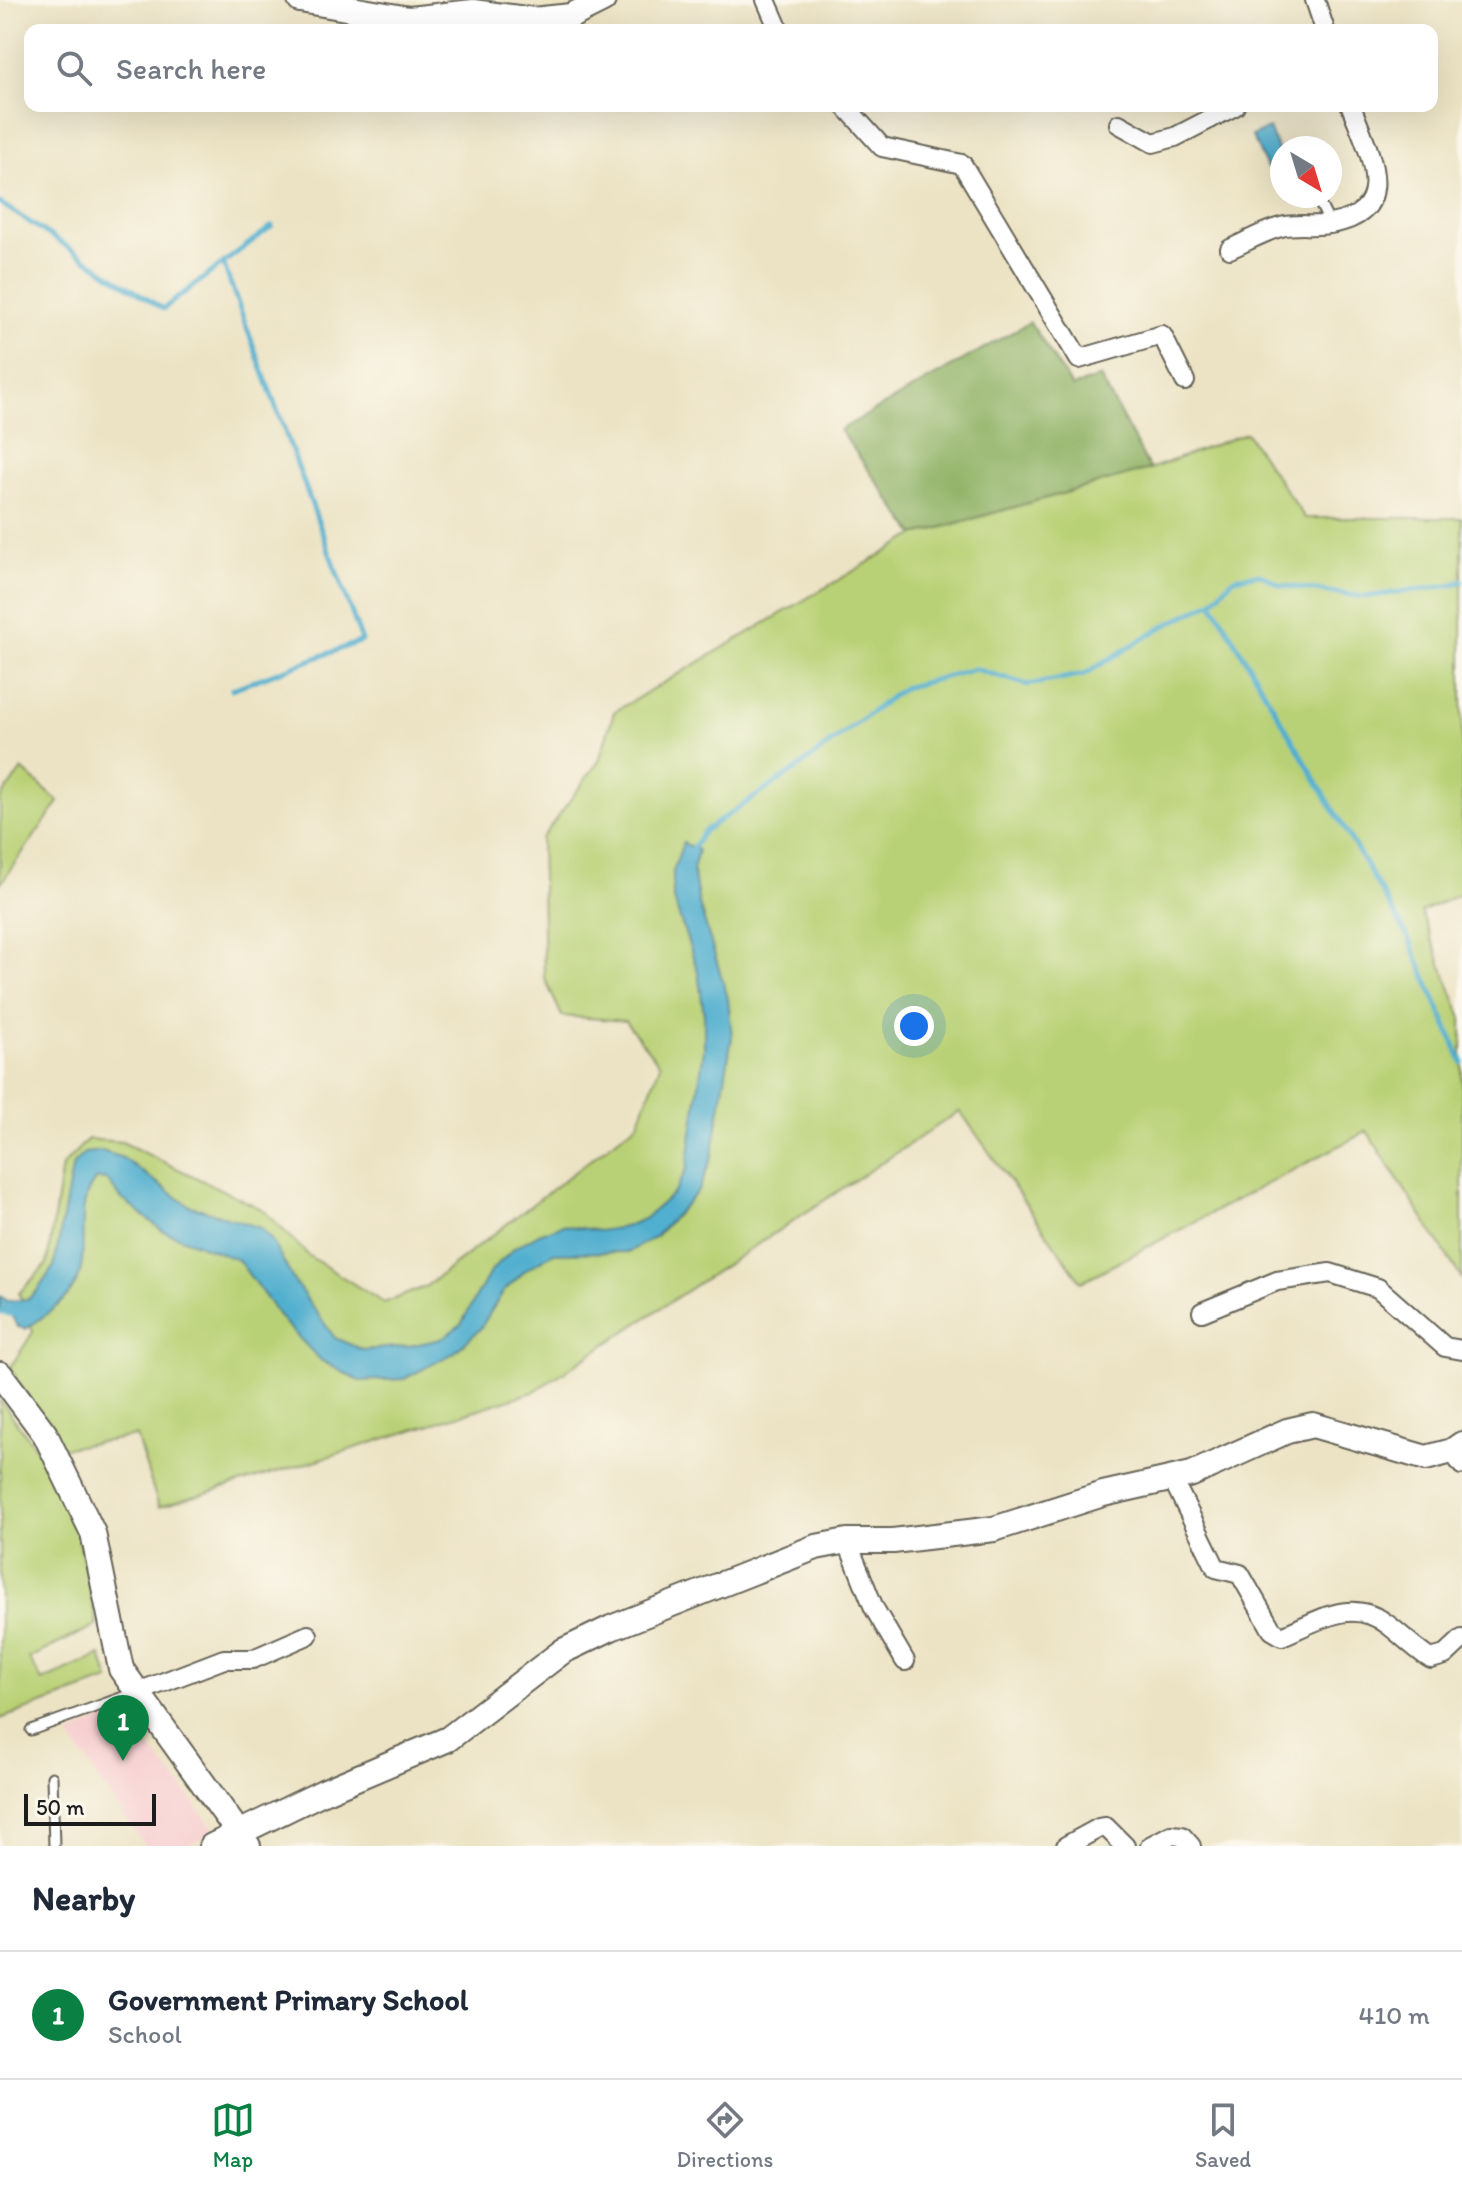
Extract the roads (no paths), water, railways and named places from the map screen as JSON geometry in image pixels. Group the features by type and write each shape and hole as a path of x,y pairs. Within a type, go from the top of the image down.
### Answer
{"street":[{"path":"300,0 409,19 474,6 533,20 571,16 603,0"},
{"path":"766,0 776,24"},
{"path":"1315,0 1323,24"},
{"path":"850,112 882,147 962,164 1079,359 1162,335 1185,381"},
{"path":"1119,124 1153,143 1175,137 1223,112"},
{"path":"1230,249 1282,227 1330,224 1358,217 1374,197 1375,171 1353,112"},
{"path":"1202,1312 1277,1281 1330,1273 1378,1288 1445,1347 1462,1350"},
{"path":"0,1374 45,1434 93,1533 121,1669 243,1841"},
{"path":"212,1846 243,1841 323,1792 448,1739 563,1651 611,1628 802,1553 847,1541 893,1541 994,1529 1103,1494 1192,1474 1287,1431 1313,1425 1426,1458 1459,1453"},
{"path":"1172,1478 1216,1568 1240,1574 1272,1630 1282,1636 1338,1612 1366,1612 1385,1622 1431,1659 1445,1655 1462,1639"},
{"path":"847,1541 874,1608 905,1661"},
{"path":"138,1692 224,1659 253,1659 308,1635"},
{"path":"1066,1846 1106,1827 1125,1846"},
{"path":"1150,1846 1171,1835 1182,1836 1191,1846"}],"lane":[{"path":"1322,208 1330,224"},
{"path":"31,1730 138,1692"},
{"path":"52,1777 54,1846"}],"water":[{"path":"1269,128 1272,136 1270,166 1267,168 1252,136"},
{"path":"683,843 698,850 693,870 699,904 728,998 732,1037 712,1157 699,1190 656,1236 629,1252 554,1253 527,1269 503,1292 480,1329 454,1353 404,1379 359,1381 320,1360 284,1322 238,1260 163,1231 121,1198 107,1180 96,1179 85,1201 82,1264 70,1292 26,1329 18,1327 10,1313 0,1310 0,1296 8,1301 28,1299 54,1266 73,1164 84,1153 102,1151 123,1158 188,1205 261,1228 335,1338 363,1350 409,1346 441,1339 461,1324 490,1272 514,1248 541,1233 563,1225 599,1231 624,1227 644,1219 675,1192 687,1168 704,1049 704,1015 698,972 673,898 673,871"}],"waterway":[{"path":"0,203 163,309 272,226"},
{"path":"223,263 362,641 232,689"},
{"path":"690,852 704,831 797,769 903,688 975,669 1028,685 1085,674 1159,629 1212,602 1234,578 1260,574 1280,585 1364,597 1453,585 1462,581"},
{"path":"1212,602 1409,939 1462,1062"},
{"path":"0,1312 16,1315"}],"place":[{"name":"Government Primary School","path":"123,1761"}]}
